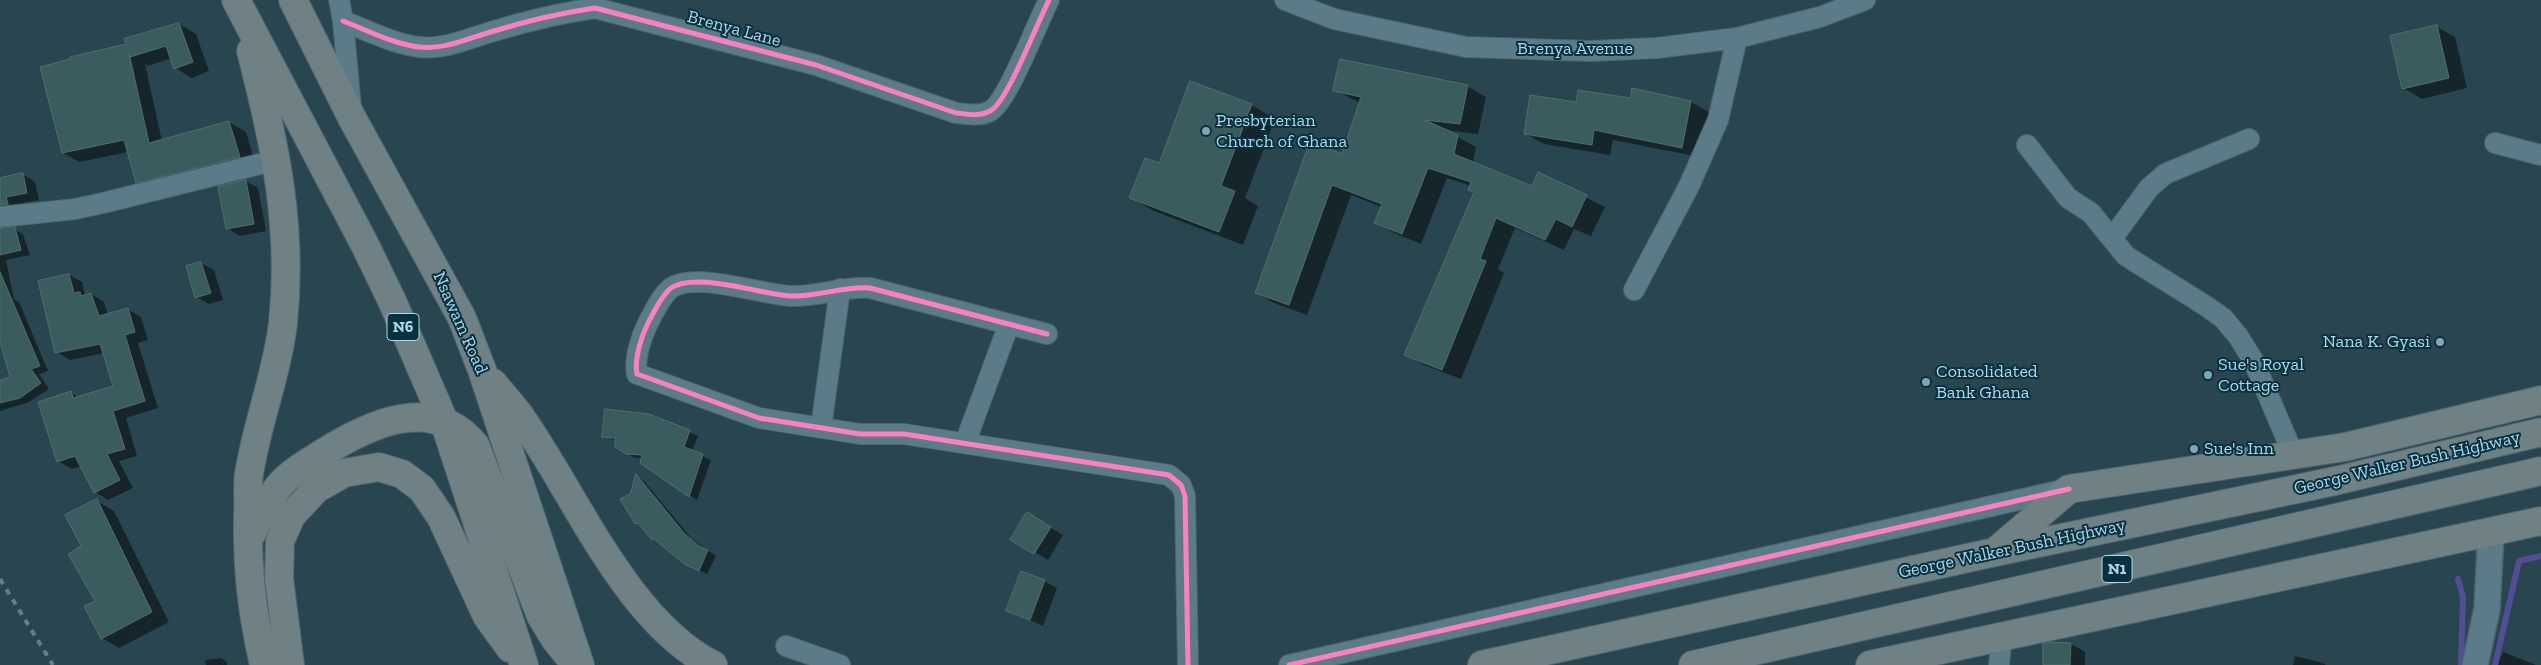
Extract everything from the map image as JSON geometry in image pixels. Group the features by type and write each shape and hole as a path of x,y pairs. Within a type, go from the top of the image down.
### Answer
{"highway":[{"name":"Nsawam Road","path":"293,0 352,118 462,318 482,370 580,665"},
{"path":"238,4 272,136 285,218 286,273 283,324 249,474 248,540 253,616 264,665"},
{"name":"N6","path":"238,4 365,245 444,421 523,665"},
{"path":"482,370 520,416 588,528 651,616 698,657 713,665"},
{"path":"1995,552 2069,489 2345,447 2541,400"},
{"path":"248,540 280,485 335,445 371,427 399,418 428,417 444,421 463,431 475,445 541,616 555,639 576,665"},
{"name":"George Walker Bush Highway","path":"1482,665 1995,552 2325,483 2541,432"},
{"path":"290,665 278,578 280,541 291,516 316,489 344,473 379,467 402,474 422,489 441,517 488,616 523,665"},
{"name":"N1","path":"1694,665 2541,471"},
{"path":"1870,665 2002,635 2541,522"}],"street":[{"path":"338,0 343,21 352,118"},
{"name":"Brenya Lane","path":"343,21 394,41 418,47 435,48 563,12 595,8 806,63 956,113 976,115 991,111 1004,96 1049,0"},
{"name":"Brenya Avenue","path":"1285,0 1334,19 1466,47 1591,51 1657,48 1737,38 1820,17 1865,0"},
{"path":"1634,290 1689,186 1718,120 1737,38"},
{"path":"2113,237 2149,188 2165,174 2249,139"},
{"path":"2495,143 2541,155"},
{"path":"2027,145 2068,198 2092,213 2113,237 2126,256 2206,306 2222,318 2238,336 2253,360 2294,456"},
{"path":"0,217 75,209 276,160"},
{"path":"1047,334 870,288 852,287 807,296 790,296 704,282 672,288 654,310 644,332 637,362 637,374 758,418 860,434 904,434 1169,475 1177,480 1185,496 1188,665"},
{"path":"820,428 840,290"},
{"path":"965,443 1008,324"},
{"path":"1289,665 2069,489"},
{"path":"2475,665 2487,608 2491,531"},
{"path":"1999,665 2002,635"},
{"path":"786,646 840,665"}],"building":[{"path":"179,23 193,62 174,69 166,46 130,57 129,53 149,143 229,121 240,157 136,183 124,140 62,153 40,67 70,59 70,57 126,44 124,39"},
{"path":"2437,25 2449,78 2402,89 2390,36"},
{"path":"1340,59 1468,85 1460,124 1425,120 1458,135 1454,154 1532,186 1538,172 1587,195 1572,227 1556,219 1545,240 1496,218 1480,259 1486,261 1442,370 1404,355 1474,192 1468,190 1471,182 1428,168 1402,234 1374,223 1382,204 1332,185 1289,305 1255,293 1310,141 1342,154 1361,97 1333,91"},
{"name":"Presbyterian Church of Ghana","path":"1190,81 1252,104 1221,186 1235,191 1219,232 1129,198 1145,158 1159,163"},
{"path":"1632,88 1691,101 1682,148 1594,130 1592,145 1524,134 1530,95 1576,102 1578,90 1630,98"},
{"path":"23,173 27,193 6,197 8,204 0,205 0,178"},
{"path":"246,180 254,224 226,229 218,187"},
{"path":"15,227 21,250 0,255 0,229"},
{"path":"201,262 211,293 195,298 186,266"},
{"path":"0,272 40,366 31,369 41,383 20,398 0,403 0,380 10,377 0,342"},
{"path":"69,274 74,293 80,292 81,296 91,293 99,316 128,308 135,332 125,335 145,401 113,411 125,449 107,454 120,480 94,493 75,456 57,462 38,402 71,391 73,398 113,386 100,344 55,353 38,281"},
{"path":"605,409 649,414 690,430 684,447 703,454 689,497 640,463 642,455 626,454 615,447 615,438 602,437"},
{"path":"636,474 684,533 699,546 708,550 699,571 684,564 654,539 652,540 638,523 635,524 620,499 630,494"},
{"path":"97,499 152,612 101,639 84,606 95,601 68,554 81,546 65,515"},
{"path":"1027,512 1051,527 1034,554 1010,540"},
{"path":"1021,571 1045,580 1030,620 1006,611"},
{"path":"2051,642 2071,643 2070,665 2043,665 2043,644"}],"waterway":[{"path":"2495,665 2519,561 2541,556"},
{"path":"2458,579 2463,597 2461,665"}],"railway":[{"path":"0,579 53,665"}],"cycle path":[{"path":"343,21 400,43 419,47 438,47 457,43 506,27 569,12 595,8 816,65 956,113 978,115 990,111 997,105 1005,93 1049,0"},
{"path":"1047,334 870,288 791,296 729,285 696,282 682,283 667,291 648,323 637,355 636,368 637,374 759,418 860,434 904,434 1169,475 1181,485 1185,496 1188,665"},
{"path":"1289,665 2069,489"}],"place":[{"name":"Presbyterian Church of Ghana","path":"1206,131"},
{"name":"Nana K. Gyasi","path":"2440,342"},
{"name":"Sue's Royal Cottage","path":"2208,375"},
{"name":"Consolidated Bank Ghana","path":"1926,382"},
{"name":"Sue's Inn","path":"2194,449"}]}
